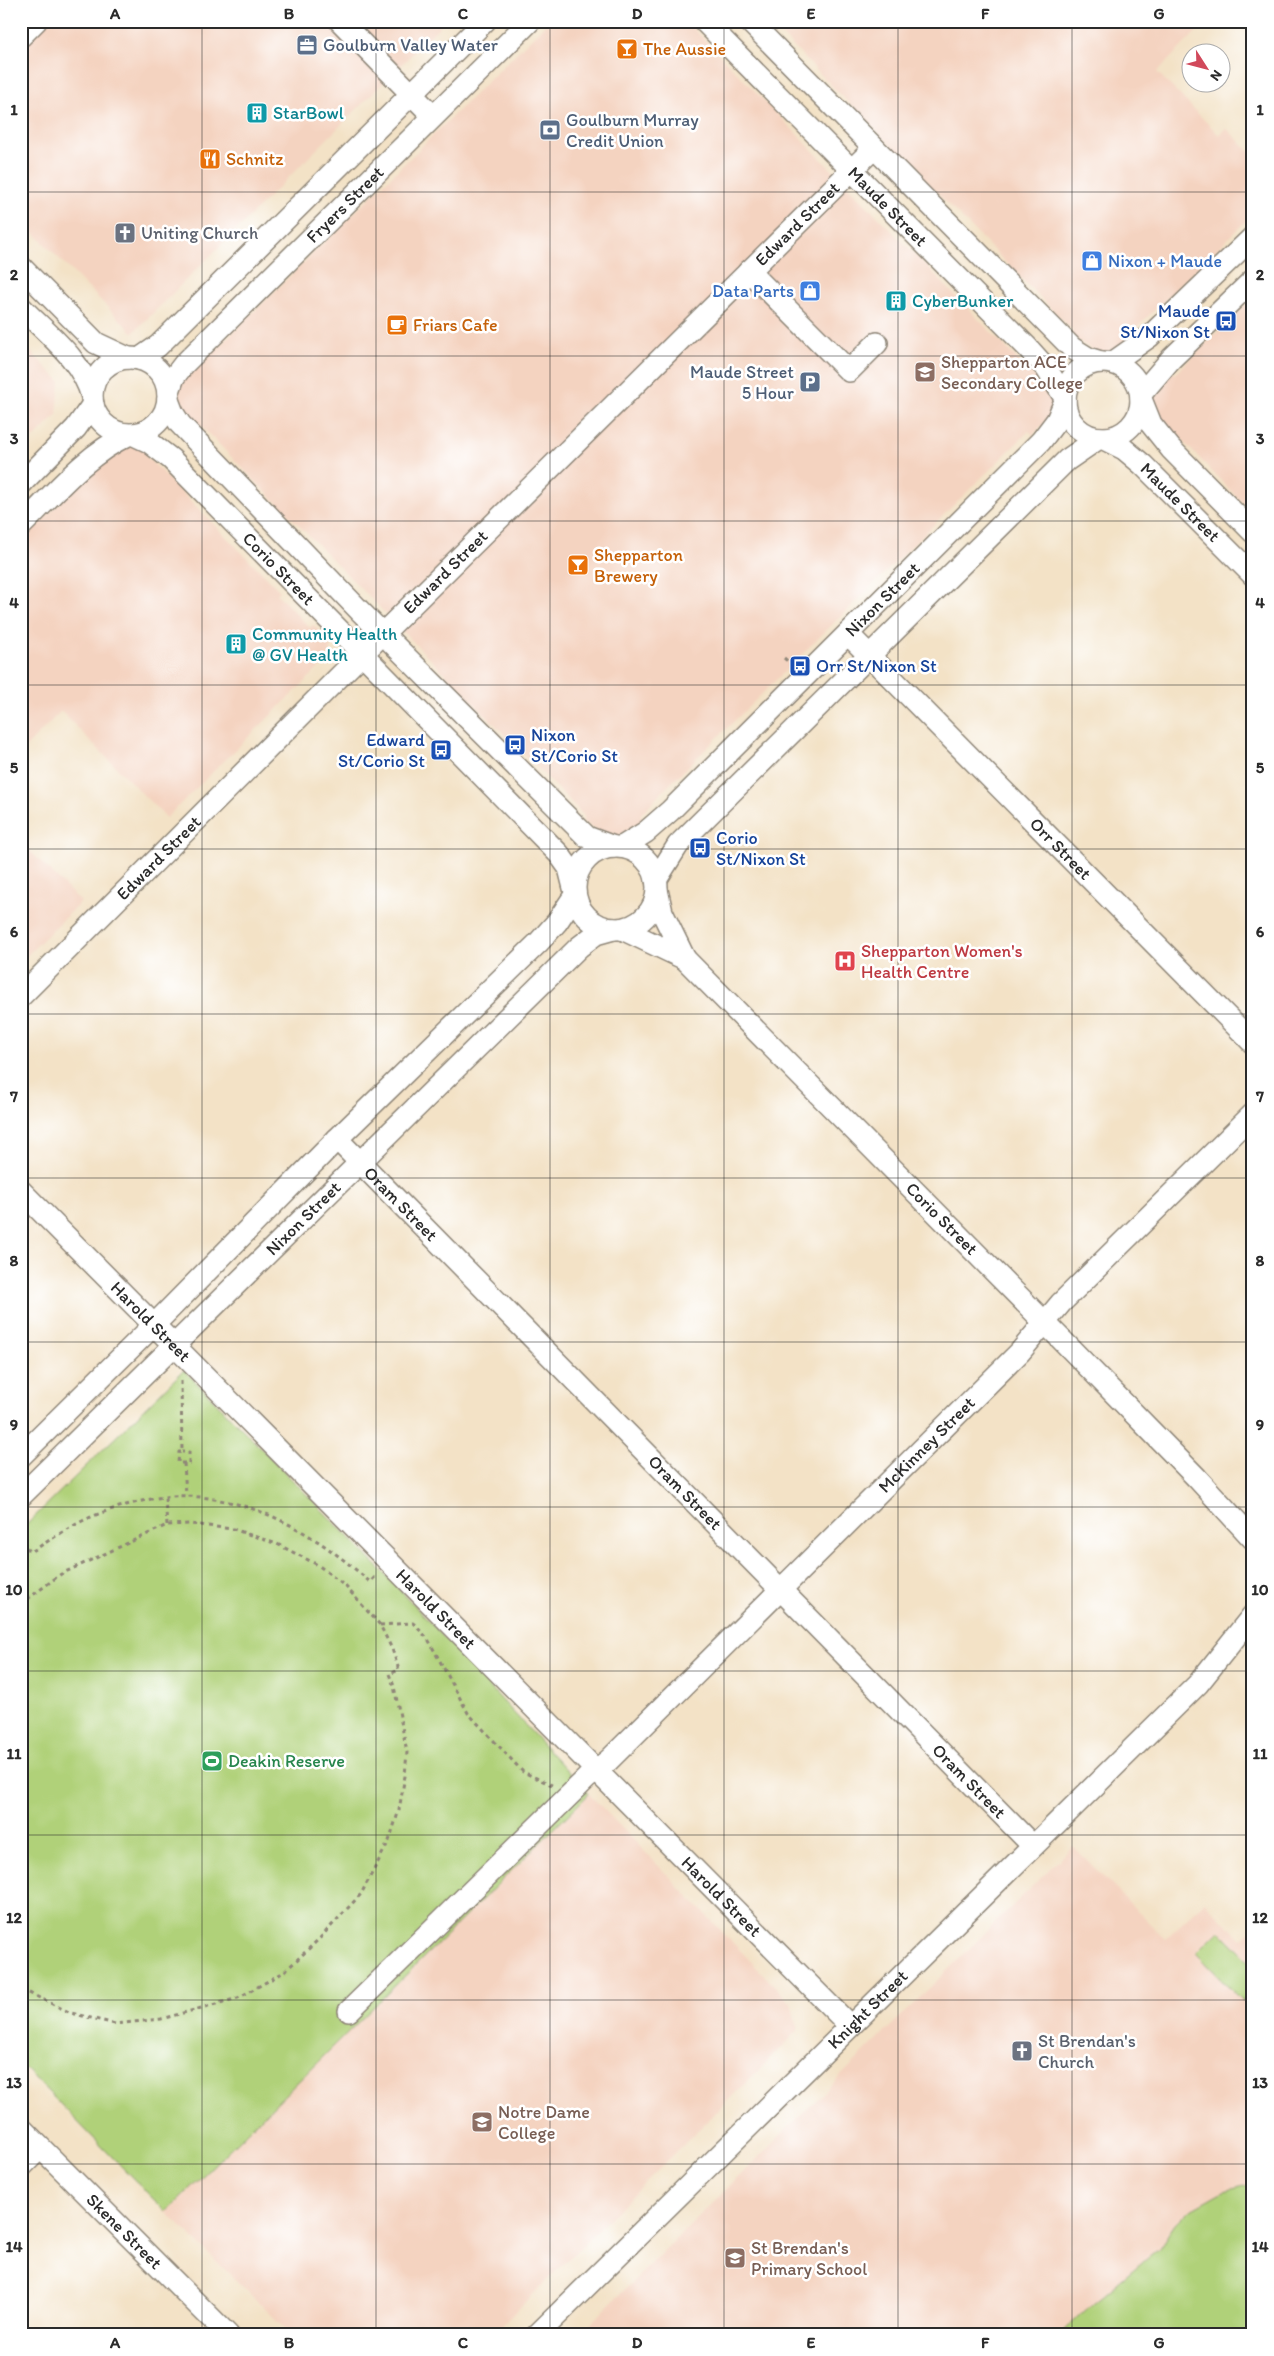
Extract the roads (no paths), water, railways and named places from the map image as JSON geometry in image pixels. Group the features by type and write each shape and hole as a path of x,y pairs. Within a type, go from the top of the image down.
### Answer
{"street":[{"path":"21,36 36,21"},
{"path":"340,21 433,116"},
{"name":"Fryers Street","path":"133,358 164,340 485,21"},
{"name":"Fryers Street","path":"168,397 174,377 184,364 530,21"},
{"name":"Maude Street","path":"704,21 1028,348 1046,368 1065,400"},
{"name":"Maude Street","path":"749,21 1072,348 1088,358 1106,363"},
{"name":"Edward Street","path":"21,996 383,633 874,148"},
{"path":"1106,363 1131,374 1138,384 1141,397 1139,413 1132,424 1124,432 1101,438 1088,435 1072,422 1065,400 1069,385 1076,373 1088,365 1106,363 1149,337 1253,237"},
{"path":"21,267 96,343 150,363 160,372 166,382 168,397 161,420 144,432 109,444 94,455 21,526"},
{"path":"749,271 849,371 877,343"},
{"path":"1141,397 1171,358 1253,280"},
{"path":"21,307 80,369 88,382 97,416 105,426 116,432 131,435"},
{"path":"21,484 76,428 92,401 94,382 102,370 114,362 133,358"},
{"name":"Corio Street","path":"168,397 172,413 180,424 383,633 587,837 618,847"},
{"name":"Maude Street","path":"1141,397 1151,424 1170,449 1253,532"},
{"name":"Nixon Street","path":"618,847 646,832 670,811 1041,441 1057,420 1065,400"},
{"name":"Corio Street","path":"131,435 149,442 171,459 559,854 569,868 575,892"},
{"name":"Maude Street","path":"1101,438 1124,449 1248,561"},
{"name":"Nixon Street","path":"656,885 678,846 1068,460 1101,438"},
{"name":"Orr Street","path":"848,634 1253,1043"},
{"path":"618,847 634,851 644,858 652,868 656,885 654,904 646,915 635,924 618,929 601,926 589,919 580,908 575,892 577,873 586,859 599,850 618,847"},
{"name":"Corio Street","path":"656,885 662,912 685,959 1197,1478 1253,1539"},
{"name":"Nixon Street","path":"21,1456 154,1325 337,1138 539,942 557,922 575,892"},
{"name":"Corio Street","path":"618,929 685,959"},
{"name":"Nixon Street","path":"21,1496 579,947 596,934 618,929"},
{"name":"McKinney Street","path":"349,2011 575,1789 597,1771 1020,1352 1061,1303 1253,1114"},
{"name":"Oram Street","path":"337,1138 1033,1846"},
{"name":"Harold Street","path":"21,1191 850,2026"},
{"name":"Corio Street","path":"1197,1478 1253,1516"},
{"name":"Knight Street","path":"1198,1684 1253,1615"},
{"name":"Knight Street","path":"537,2335 1198,1684 1253,1639"},
{"name":"Skene Street","path":"21,2128 228,2335"},
{"path":"21,2166 40,2148"}],"place":[{"name":"Goulburn Valley Water","path":"307,45"},
{"name":"The Aussie","path":"627,49"},
{"name":"StarBowl","path":"257,113"},
{"name":"Goulburn Murray Credit Union","path":"550,130"},
{"name":"Schnitz","path":"210,159"},
{"name":"Uniting Church","path":"125,233"},
{"name":"Nixon + Maude","path":"1092,261"},
{"name":"Data Parts","path":"810,291"},
{"name":"CyberBunker","path":"896,301"},
{"name":"Maude St/Nixon St","path":"1226,321"},
{"name":"Friars Cafe","path":"397,325"},
{"name":"Shepparton ACE Secondary College","path":"925,372"},
{"name":"Maude Street 5 Hour","path":"810,382"},
{"name":"Shepparton Brewery","path":"578,565"},
{"name":"Community Health @ GV Health","path":"236,644"},
{"name":"Orr St/Nixon St","path":"800,666"},
{"name":"Nixon St/Corio St","path":"515,745"},
{"name":"Edward St/Corio St","path":"441,750"},
{"name":"Corio St/Nixon St","path":"700,848"},
{"name":"Shepparton Women's Health Centre","path":"845,961"},
{"name":"Deakin Reserve","path":"212,1761"},
{"name":"St Brendan's Church","path":"1022,2051"},
{"name":"Notre Dame College","path":"482,2122"},
{"name":"St Brendan's Primary School","path":"735,2258"}]}
